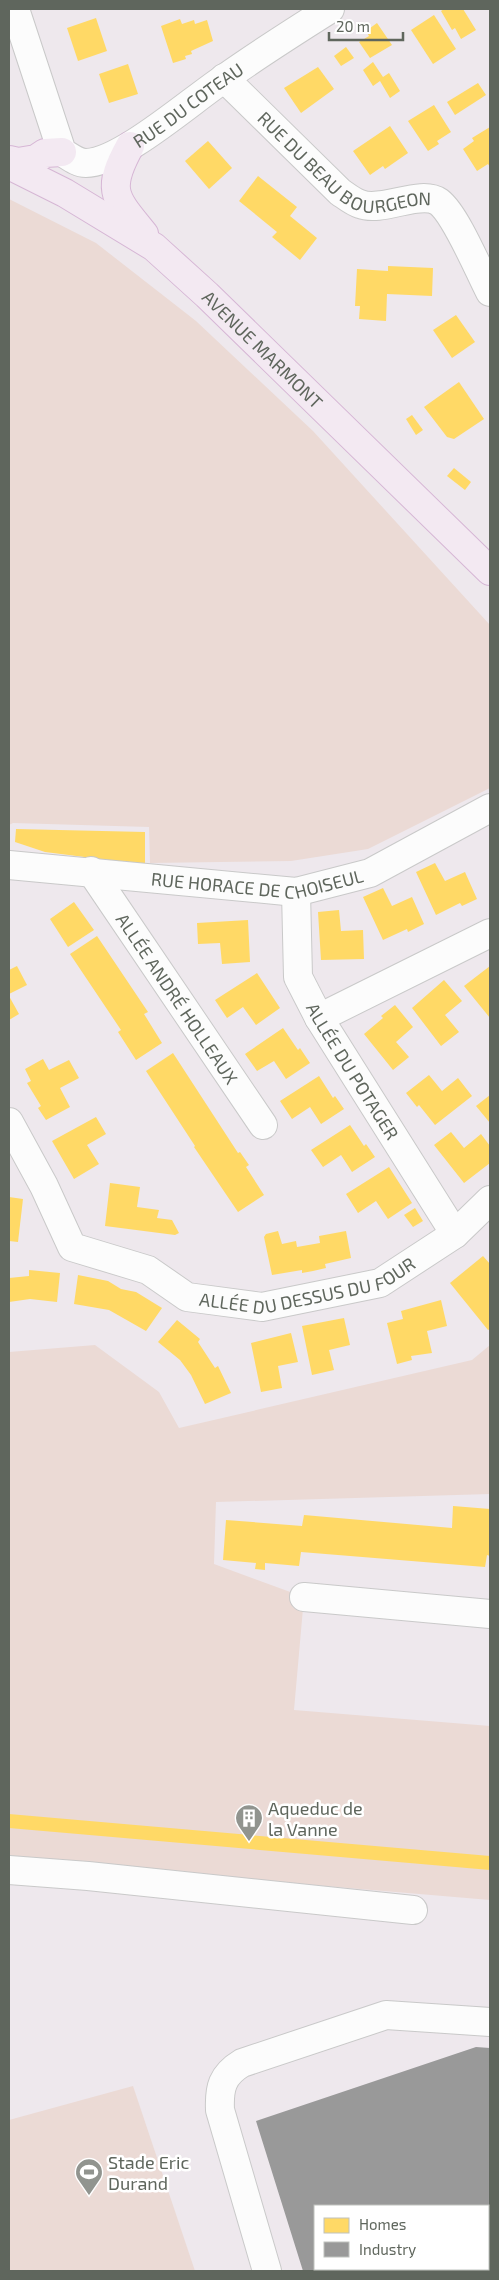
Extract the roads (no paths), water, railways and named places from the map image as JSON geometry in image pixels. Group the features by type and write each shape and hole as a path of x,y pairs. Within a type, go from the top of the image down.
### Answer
{"main road":[{"path":"9,160 18,162 36,159 58,140"},
{"path":"130,146 118,171 116,186 118,201 154,247"},
{"name":"AVENUE MARMONT","path":"9,165 65,193 154,247 207,295 490,571"}],"street":[{"path":"15,9 58,140"},
{"name":"RUE DU COTEAU","path":"58,140 73,160 85,164 102,159 130,146 224,78 300,18 330,9"},
{"name":"RUE DU BEAU BOURGEON","path":"224,78 340,192 360,205 387,205 422,198 438,201 449,212 490,292"},
{"name":"RUE HORACE DE CHOISEUL","path":"9,865 91,871 296,892 370,873 490,808"},
{"name":"ALLÉE ANDRÉ HOLLEAUX","path":"91,871 263,1124"},
{"name":"ALLÉE DU POTAGER","path":"296,892 298,977 319,1018 455,1234"},
{"path":"319,1018 490,933"},
{"name":"ALLÉE DU DESSUS DU FOUR","path":"9,1122 44,1186 72,1247 148,1270 187,1297 262,1307 380,1283 455,1234 490,1200"},
{"path":"304,1597 490,1614"},
{"path":"9,1870 88,1876 413,1910"},
{"path":"267,2271 220,2110 219,2093 228,2073 242,2063 386,2016 490,2022"}],"place":[{"name":"Aqueduc de la Vanne","path":"249,1842"},
{"name":"Stade Eric Durand","path":"89,2196"}]}
